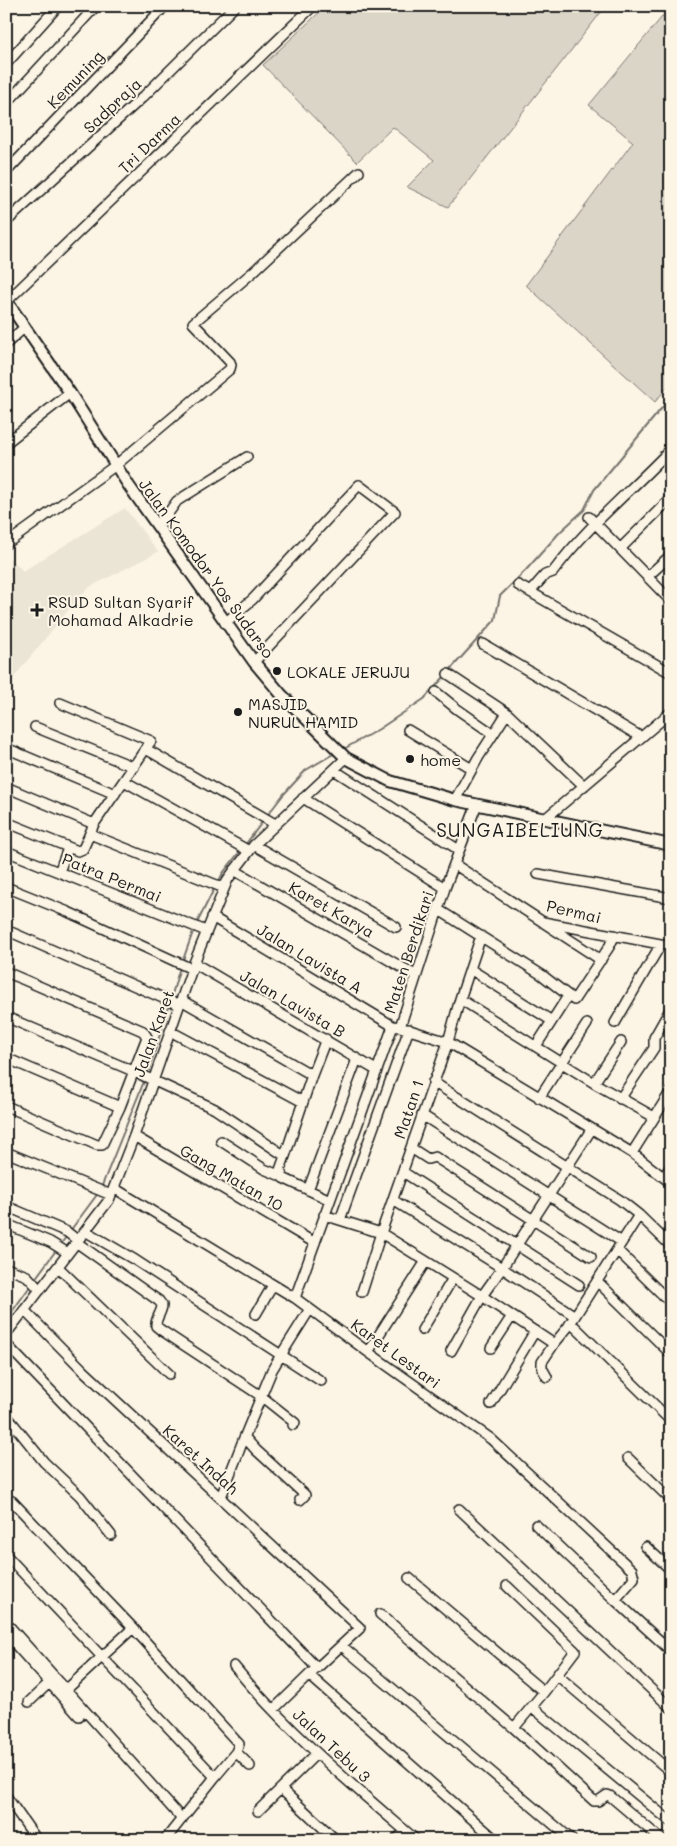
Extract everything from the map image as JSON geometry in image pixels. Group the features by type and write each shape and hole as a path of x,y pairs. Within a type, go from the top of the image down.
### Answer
{"street":[{"path":"6,64 58,6"},
{"path":"6,104 96,6"},
{"name":"Kemuning","path":"6,172 165,6"},
{"name":"Sadpraja","path":"6,222 144,96 235,6"},
{"name":"Tri Darma","path":"7,301 308,8"},
{"path":"6,544 116,465 231,367 230,362 193,324 253,272 358,172"},
{"name":"Jalan Komodor Yos Sudarso","path":"7,301 70,393 116,465 225,623 281,694 346,758 390,781 454,800 671,846"},
{"path":"6,344 25,327"},
{"path":"6,443 70,393"},
{"path":"530,592 546,575 553,572 592,521 671,450"},
{"path":"156,524 164,519 177,501 247,457"},
{"path":"225,623 253,599 359,485 395,512 254,662"},
{"path":"620,549 671,498"},
{"path":"592,521 671,601"},
{"path":"648,577 671,555"},
{"path":"518,585 671,674"},
{"path":"483,644 641,737"},
{"path":"448,674 507,713 584,786"},
{"path":"436,692 457,710 493,734"},
{"path":"6,822 68,848 81,851 94,824 151,742 150,739 60,703"},
{"path":"454,800 507,713"},
{"path":"546,818 641,737 668,717"},
{"path":"35,727 134,766"},
{"path":"408,730 472,769"},
{"path":"6,748 115,794"},
{"path":"146,748 272,823"},
{"name":"Jalan Karet","path":"7,1330 58,1267 66,1252 105,1206 134,1136 151,1079 170,1031 204,931 212,917 222,887 250,848 272,823 346,758"},
{"path":"334,770 459,850"},
{"path":"124,781 235,843 250,848 396,927"},
{"path":"6,787 94,824"},
{"path":"302,798 445,888"},
{"name":"Maten Berdikari","path":"295,1298 376,1070 401,1027 415,975 477,804"},
{"path":"90,834 222,887"},
{"path":"59,872 68,848"},
{"name":"Patra Permai","path":"6,851 204,931"},
{"name":"Permai","path":"454,864 543,922 671,946"},
{"name":"Karet Karya","path":"234,870 415,975"},
{"path":"538,874 671,898"},
{"name":"Jalan Lavista B","path":"6,887 68,912 191,967 326,1039 376,1070"},
{"path":"439,910 542,975 574,1000 615,935"},
{"name":"Jalan Lavista A","path":"212,917 401,1027 448,1042 632,1153 667,1180"},
{"path":"543,922 601,960"},
{"path":"6,930 179,1003 312,1075"},
{"name":"Matan 1","path":"362,1292 448,1042 481,936"},
{"path":"615,1023 661,944"},
{"path":"470,969 552,1021"},
{"path":"6,972 143,1031 146,1035 134,1072 105,1142 102,1145 97,1145 6,1106"},
{"path":"536,1046 568,996"},
{"path":"460,999 594,1083 654,1118"},
{"path":"620,1098 654,1048 654,1038 671,1008"},
{"path":"6,1017 151,1079 214,1109 285,1156"},
{"path":"539,1098 587,1024"},
{"path":"340,1220 401,1027"},
{"path":"170,1031 303,1102"},
{"path":"281,1176 280,1170 326,1039"},
{"path":"594,1083 621,1042"},
{"path":"6,1058 120,1107"},
{"path":"308,1190 357,1058"},
{"path":"433,1082 620,1200 639,1215 671,1246"},
{"path":"632,1153 671,1091"},
{"path":"422,1115 548,1196 619,1246 671,1303"},
{"path":"451,1350 482,1296 518,1244 591,1130"},
{"name":"Gang Matan 10","path":"134,1136 315,1243"},
{"path":"221,1141 264,1170 281,1176 330,1200"},
{"path":"410,1148 428,1159 434,1157 591,1257"},
{"name":"Karet Lestari","path":"6,1152 93,1187 111,1192 274,1285 295,1298 501,1447 632,1570 634,1578 615,1600"},
{"path":"667,1180 671,1166"},
{"path":"403,1172 518,1244 579,1285"},
{"path":"393,1200 502,1268 573,1319 671,1421"},
{"path":"6,1206 67,1232 159,1301 162,1308 155,1321 156,1326 261,1396 295,1423 292,1426"},
{"path":"324,1215 381,1233 482,1296 554,1344"},
{"path":"547,1377 542,1368 542,1362 573,1319 639,1215"},
{"path":"6,1224 50,1242 66,1252"},
{"path":"85,1231 135,1260 321,1381"},
{"path":"368,1352 426,1261"},
{"path":"58,1267 168,1374"},
{"path":"6,1268 28,1276 39,1289"},
{"path":"422,1330 453,1278"},
{"path":"597,1281 671,1354"},
{"path":"256,1314 274,1285"},
{"path":"221,1497 272,1370 310,1309"},
{"name":"Karet Indah","path":"24,1310 84,1371 360,1628 342,1646"},
{"path":"491,1348 512,1316"},
{"path":"491,1404 535,1331"},
{"path":"6,1344 317,1668"},
{"path":"6,1416 44,1462 80,1496 111,1535"},
{"path":"244,1438 305,1495 300,1500"},
{"path":"628,1458 671,1500"},
{"path":"6,1498 12,1501 133,1628 239,1744 236,1752 165,1840"},
{"path":"459,1509 671,1708"},
{"path":"536,1525 671,1651"},
{"path":"646,1547 671,1570"},
{"path":"6,1555 215,1777"},
{"path":"409,1578 544,1692"},
{"path":"507,1586 574,1651 544,1692 514,1728"},
{"path":"380,1614 514,1728 594,1801 598,1801 607,1795 610,1796 662,1840"},
{"path":"6,1625 67,1689 182,1819"},
{"path":"67,1689 133,1628"},
{"path":"6,1634 79,1716"},
{"path":"273,1710 342,1646 572,1840"},
{"name":"Jalan Tebu 3","path":"234,1666 258,1696 316,1754 416,1840"},
{"path":"557,1675 671,1772"},
{"path":"309,1676 496,1840"},
{"path":"29,1702 50,1682"},
{"path":"532,1707 671,1822"},
{"path":"236,1752 250,1766"},
{"path":"258,1812 316,1754"},
{"path":"280,1789 336,1840"},
{"path":"6,1796 37,1840"},
{"path":"396,1840 405,1831"}],"shaded area":[{"path":"326,6 606,6 448,207 407,187 434,160 393,127 357,162 263,65"},
{"path":"671,6 671,383 655,402 526,285 633,142 589,105"},
{"name":"RSUD Sultan Syarif Mohamad Alkadrie","path":"125,508 158,552 90,587 79,597 6,687 6,554 23,571"}],"waterway":[{"path":"449,671 495,620 500,596 560,532 584,510 594,490 671,397"},
{"path":"342,750 379,729 424,699 445,676"},
{"path":"266,817 306,770 335,753"},
{"path":"245,845 263,821"},
{"path":"218,883 223,873 241,850"},
{"path":"197,923 215,887"},
{"path":"183,960 194,929"},
{"path":"171,998 180,967"},
{"path":"147,1075 170,1003"},
{"path":"101,1188 145,1079"},
{"path":"70,1231 99,1192"},
{"path":"60,1245 66,1237"},
{"path":"35,1279 57,1249"},
{"path":"6,1320 31,1285"}],"place":[{"name":"RSUD Sultan Syarif Mohamad Alkadrie","path":"37,610"},
{"name":"LOKALE JERUJU","path":"277,671"},
{"name":"MASJID NURUL HAMID","path":"238,712"},
{"name":"home","path":"410,759"}],"district":[{"name":"SUNGAIBELIUNG","path":"520,829"}]}
